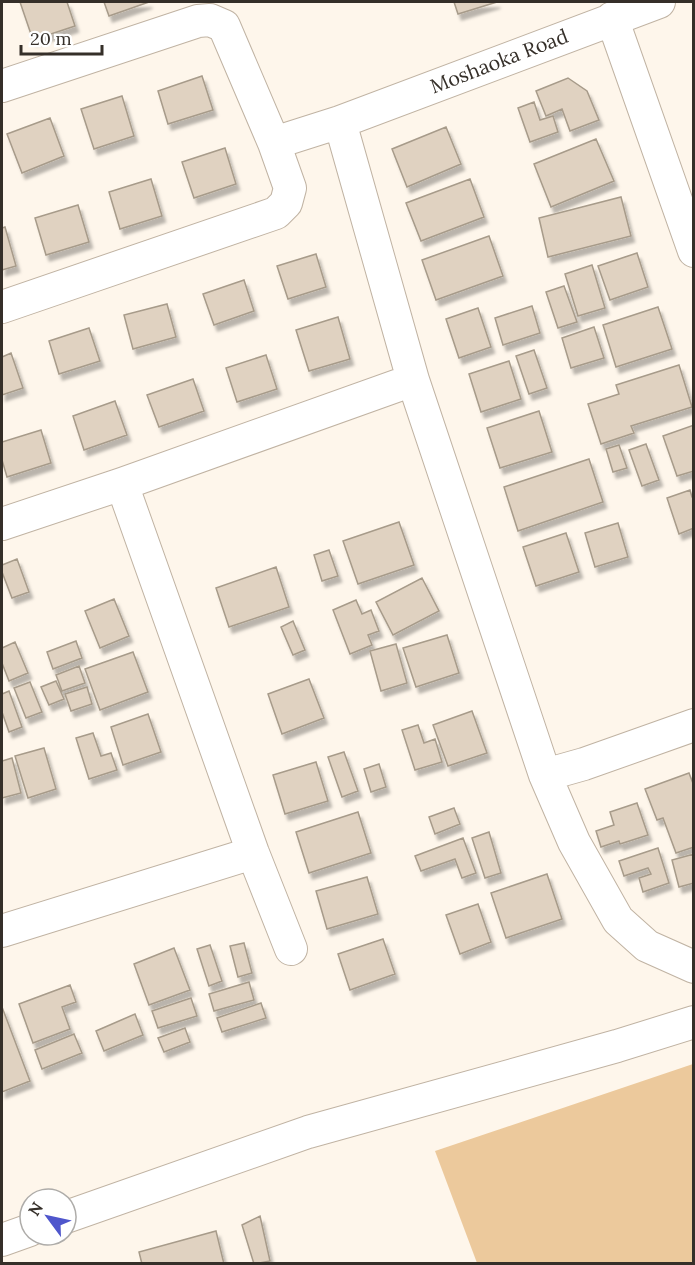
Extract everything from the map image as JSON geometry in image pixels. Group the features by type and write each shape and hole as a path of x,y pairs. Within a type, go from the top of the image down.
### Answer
{"street":[{"name":"Moshaoka Road","path":"274,142 340,122 659,2"},
{"path":"612,18 693,251"},
{"path":"2,86 187,25 210,20 224,26 274,142 290,188 286,203 276,213 2,307"},
{"path":"340,122 412,381 545,776 574,842 618,920 647,946 693,967"},
{"path":"2,524 412,381"},
{"path":"122,484 253,853 291,949"},
{"path":"545,776 693,725"},
{"path":"2,931 253,853"},
{"path":"78,1213 308,1132 693,1022"},
{"path":"2,1240 18,1234"}],"shaded area":[{"path":"693,1064 693,1263 477,1263 435,1151"}],"building":[{"path":"20,2 67,2 75,26 33,40"},
{"path":"104,2 149,2 109,16"},
{"path":"454,2 497,2 458,14"},
{"path":"202,76 213,110 168,124 158,91"},
{"path":"568,78 587,91 599,120 570,131 562,109 546,116 536,91"},
{"path":"122,96 134,136 94,149 81,109"},
{"path":"534,102 540,120 553,116 558,132 530,142 518,108"},
{"path":"50,118 64,156 22,173 7,134"},
{"path":"446,127 461,164 407,187 392,149"},
{"path":"596,139 614,181 551,207 534,164"},
{"path":"225,148 236,184 194,198 182,162"},
{"path":"151,179 162,216 120,229 109,192"},
{"path":"470,179 484,217 421,241 406,203"},
{"path":"621,197 631,236 548,257 539,218"},
{"path":"78,205 89,242 46,255 35,218"},
{"path":"5,227 16,266 2,270 2,228"},
{"path":"489,236 503,276 436,300 422,260"},
{"path":"637,253 648,287 610,300 598,266"},
{"path":"316,254 326,287 288,299 277,266"},
{"path":"592,265 605,308 578,316 565,274"},
{"path":"244,280 254,311 214,325 203,294"},
{"path":"564,286 577,322 558,328 546,292"},
{"path":"167,304 176,337 133,349 124,315"},
{"path":"532,306 540,333 503,345 495,318"},
{"path":"658,307 672,349 616,367 603,325"},
{"path":"478,308 491,347 459,358 446,319"},
{"path":"338,317 350,359 309,371 296,330"},
{"path":"594,327 604,358 571,368 562,338"},
{"path":"89,328 100,361 59,374 49,341"},
{"path":"534,350 547,388 529,394 516,356"},
{"path":"11,353 23,388 2,395 2,357"},
{"path":"266,355 277,389 237,402 226,368"},
{"path":"509,361 521,399 481,412 469,374"},
{"path":"679,365 692,407 631,426 634,433 601,444 588,404 619,394 616,385"},
{"path":"193,379 204,411 159,427 147,395"},
{"path":"115,401 127,435 84,450 73,416"},
{"path":"539,411 552,452 500,468 487,428"},
{"path":"694,425 694,471 677,476 663,436"},
{"path":"41,430 51,463 7,477 2,460 2,442"},
{"path":"646,444 659,480 642,486 629,450"},
{"path":"619,445 627,468 613,472 606,449"},
{"path":"589,459 603,502 518,531 504,487"},
{"path":"690,490 694,497 694,528 679,534 667,498"},
{"path":"399,522 414,565 358,584 343,541"},
{"path":"618,523 628,557 595,567 585,533"},
{"path":"566,533 579,572 536,586 523,547"},
{"path":"329,550 338,576 322,581 314,555"},
{"path":"17,559 29,592 12,598 2,572 2,565"},
{"path":"276,567 289,607 229,627 216,588"},
{"path":"422,578 439,611 393,635 376,602"},
{"path":"114,599 129,636 100,648 85,611"},
{"path":"356,600 362,614 371,610 379,631 368,635 372,645 350,654 333,610"},
{"path":"293,621 305,650 293,655 281,627"},
{"path":"447,635 459,673 416,687 403,648"},
{"path":"76,641 82,658 53,669 47,652"},
{"path":"15,642 28,673 9,681 2,663 2,648"},
{"path":"396,644 407,683 381,691 370,651"},
{"path":"133,652 148,692 100,710 85,669"},
{"path":"79,666 85,683 62,691 56,675"},
{"path":"309,679 324,718 282,734 268,694"},
{"path":"56,681 64,699 49,705 41,687"},
{"path":"30,682 42,712 26,718 14,688"},
{"path":"87,687 92,704 71,711 65,694"},
{"path":"9,691 22,727 9,732 2,712 2,694"},
{"path":"472,711 487,753 448,766 433,725"},
{"path":"148,714 161,752 123,765 111,727"},
{"path":"418,725 424,743 435,739 442,762 415,770 402,730"},
{"path":"93,733 101,756 111,753 117,770 89,779 76,738"},
{"path":"44,748 56,789 28,798 15,756"},
{"path":"344,752 358,791 342,797 328,757"},
{"path":"12,758 21,793 2,798 2,761"},
{"path":"316,762 328,801 285,814 273,775"},
{"path":"379,764 386,787 371,792 364,769"},
{"path":"689,773 694,786 694,847 676,853 663,818 657,820 645,789"},
{"path":"637,803 648,835 601,847 596,831 614,825 610,812"},
{"path":"454,808 460,824 435,834 429,817"},
{"path":"358,812 371,853 309,873 296,832"},
{"path":"489,832 501,873 485,878 472,838"},
{"path":"463,838 476,873 462,878 455,859 421,871 415,856"},
{"path":"658,848 669,883 643,892 639,878 651,874 648,868 624,876 619,861"},
{"path":"694,854 694,883 679,887 672,860"},
{"path":"547,874 562,919 506,938 491,893"},
{"path":"367,877 378,914 327,929 316,891"},
{"path":"478,904 491,942 460,954 446,915"},
{"path":"383,939 395,974 350,990 338,954"},
{"path":"244,943 252,973 238,977 230,946"},
{"path":"210,945 222,981 209,986 197,949"},
{"path":"174,948 190,990 149,1005 134,964"},
{"path":"249,982 254,1000 214,1011 209,994"},
{"path":"70,985 76,1002 62,1007 70,1029 33,1043 19,1004"},
{"path":"191,998 197,1016 158,1028 152,1011"},
{"path":"261,1003 266,1018 222,1032 217,1018"},
{"path":"2,1007 30,1081 2,1092"},
{"path":"135,1014 143,1035 104,1051 96,1031"},
{"path":"185,1028 190,1042 164,1052 158,1038"},
{"path":"74,1034 82,1053 42,1069 35,1050"},
{"path":"260,1216 270,1261 254,1264 242,1225"},
{"path":"216,1231 224,1264 142,1264 139,1252"}]}
